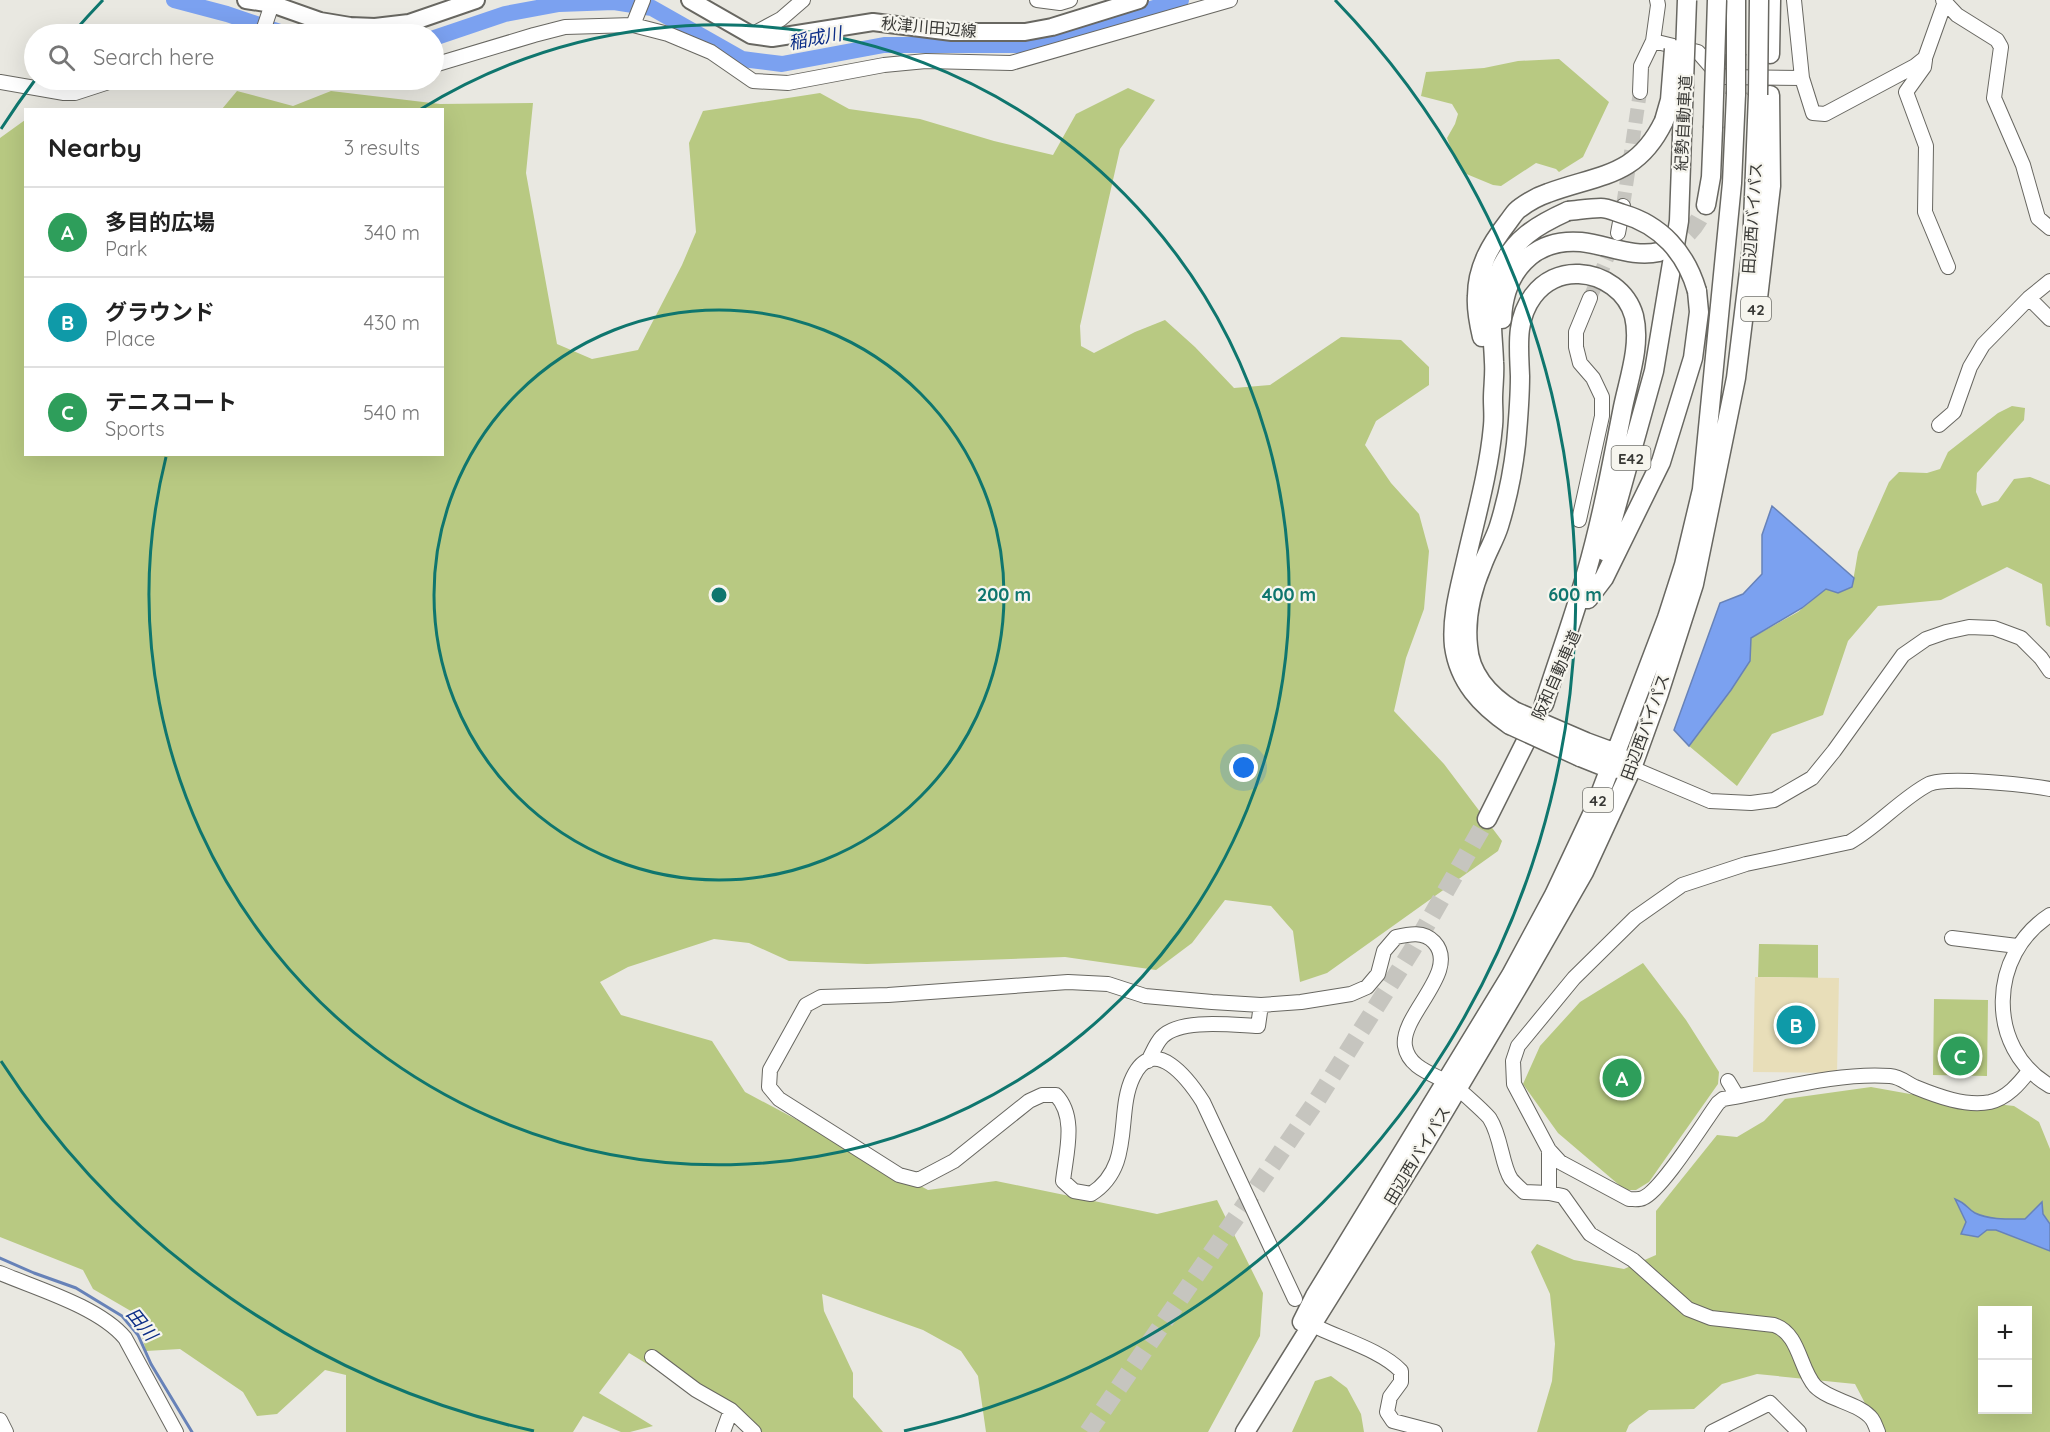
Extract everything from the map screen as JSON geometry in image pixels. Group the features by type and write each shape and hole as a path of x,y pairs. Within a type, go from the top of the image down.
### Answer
{"highway":[{"path":"1493,401 1479,326 1477,295 1481,269 1492,243 1518,208 1546,194 1606,175 1625,166 1644,153 1656,138 1670,100 1677,0"},
{"name":"紀勢自動車道","path":"1667,249 1679,221 1687,0"},
{"path":"1706,206 1713,128 1717,0"},
{"name":"42","path":"1736,0 1736,54 1753,95"},
{"name":"田辺西バイパス","path":"1451,1084 1525,975 1584,873 1632,768 1694,584 1736,378 1744,318 1755,190 1753,95 1747,0"},
{"name":"田辺西バイパス","path":"1244,1432 1424,1145 1451,1084 1554,896 1594,810 1667,618 1684,565 1701,494 1732,183 1753,95 1759,0"},
{"name":"42","path":"1753,95 1770,54 1771,0"},
{"path":"1588,599 1604,578 1661,462 1693,358 1698,312 1692,276 1683,257 1666,237 1639,218 1603,208 1568,211 1543,222 1524,235 1510,250 1492,292 1494,364 1492,435 1485,478 1454,615 1454,644 1459,667 1472,691 1489,710 1632,768"},
{"path":"1487,554 1509,439 1501,327 1503,300 1511,278 1524,261 1539,250 1560,243 1580,242 1650,254 1667,249"},
{"name":"阪和自動車道","path":"1487,819 1544,704 1588,599 1613,522 1650,390 1667,249"},
{"path":"1512,718 1485,689 1475,672 1468,650 1468,611 1474,585 1499,526 1516,445 1520,378 1518,343 1522,315 1533,296 1546,283 1573,274 1599,278 1619,291 1631,308 1635,319 1636,348 1605,499 1586,575 1544,704"}],"main road":[{"path":"246,0 270,10 338,24"},
{"path":"401,24 477,0"},
{"name":"秋津川田辺線","path":"690,0 751,35 772,38 873,22 952,32 1025,32 1052,27 1139,0"}],"street":[{"path":"635,21 643,0"},
{"path":"751,35 781,19 803,0"},
{"path":"1037,0 1060,3 1070,0"},
{"path":"444,62 534,34 566,27 635,21 711,52 753,81 788,82 884,65 926,61 1011,63 1230,0"},
{"path":"1640,92 1641,66 1653,41 1657,0"},
{"path":"1794,0 1802,78 1813,112 1825,114 1915,66 1925,58"},
{"path":"1948,267 1925,212 1926,146 1906,92 1924,68 1925,58 1944,1 1957,15 1996,40 2001,47 1994,98 2023,165 2038,218 2050,228"},
{"path":"265,24 270,10"},
{"path":"1653,41 1698,52 1712,68 1724,77 1802,78"},
{"path":"0,82 24,86"},
{"path":"47,90 75,93 84,90"},
{"path":"1618,233 1623,206"},
{"path":"1939,425 1954,412 1970,367 1983,345 2050,280"},
{"path":"1579,520 1602,416 1602,397 1593,378 1580,363 1576,347 1576,332 1590,298"},
{"path":"2029,298 2050,319"},
{"path":"1632,768 1710,801 1751,803 1774,800 1812,778 1903,656 1926,639 1969,627 1994,628 2021,638 2050,671"},
{"path":"2029,1071 2015,1089 1992,1101 1983,1102 1948,1098 1929,1093 1901,1078 1882,1076 1809,1082 1730,1097 1653,1192 1642,1199 1629,1199 1560,1162 1549,1150 1514,1084 1513,1061 1518,1046 1574,978 1635,918 1682,885 1746,864 1850,842 1930,784 1945,781 2050,789"},
{"path":"2050,915 2035,924 2017,946 2005,986 2003,1012 2006,1032 2012,1049 2029,1071 2050,1086"},
{"path":"1295,1299 1203,1101 1179,1070 1162,1060 1148,1061 1141,1065 1132,1078 1123,1137 1114,1168 1105,1183 1091,1194 1074,1191 1064,1181 1068,1145 1068,1115 1056,1095 1042,1095 1029,1101 954,1161 918,1180 899,1175 779,1099 769,1087 770,1070 806,1005 821,997 888,995 1068,982 1108,984 1145,996 1261,1005 1301,1002 1351,994 1367,987 1378,974 1384,951 1396,938 1421,934 1431,939 1439,947 1441,962 1438,976 1406,1030 1405,1046 1411,1059 1422,1070 1451,1084 1489,1117 1498,1135 1510,1178 1524,1192 1549,1192 1563,1196 1590,1234 1633,1260 1688,1309 1711,1318 1784,1328 1814,1384 1825,1394 1872,1418 1878,1432"},
{"path":"1953,938 2017,946"},
{"path":"1148,1061 1161,1037 1177,1028 1202,1025 1257,1026 1261,1005"},
{"path":"1549,1150 1549,1192"},
{"path":"0,1273 97,1314 115,1326 125,1338 176,1432"},
{"path":"1319,1328 1395,1365 1401,1371 1401,1382 1390,1397 1387,1412 1393,1421 1435,1432"},
{"path":"652,1357 696,1390 730,1410 754,1432"},
{"path":"1712,1432 1730,1428 1770,1403 1799,1432"},
{"path":"723,1432 730,1410"},
{"path":"0,1420 6,1432"}],"green space":[{"path":"1559,59 1609,102 1583,157 1559,172 1536,163 1501,186 1464,173 1456,162 1447,138 1458,114 1452,104 1421,96 1426,72 1484,68 1518,61"},
{"path":"1128,88 1155,100 1120,149 1080,326 1081,346 1094,353 1165,320 1195,347 1234,388 1270,385 1341,337 1401,340 1429,367 1429,385 1376,421 1365,445 1391,483 1419,514 1429,551 1424,609 1406,658 1394,711 1444,764 1502,841 1498,851 1327,973 1300,982 1293,931 1271,906 1225,900 1192,943 1156,970 1065,957 867,964 789,961 749,943 714,939 628,967 600,982 621,1015 712,1041 745,1092 928,1190 996,1181 1157,1214 1217,1200 1263,1293 1260,1336 1208,1432 986,1432 978,1376 961,1351 923,1330 822,1294 824,1311 853,1373 853,1397 883,1432 759,1432 629,1353 599,1393 653,1426 621,1432 583,1416 573,1432 346,1432 346,1375 325,1370 277,1414 257,1416 243,1392 180,1349 146,1351 136,1314 93,1289 83,1270 0,1237 0,138 24,121 24,456 444,456 444,108 223,108 237,91 293,106 331,91 440,104 533,103 526,173 557,344 592,359 638,350 682,265 696,232 689,143 703,111 820,93 849,109 920,119 994,141 1053,155 1076,114"},
{"path":"2012,406 2025,408 2024,420 1977,473 1976,492 1982,506 1998,501 2014,479 2030,477 2050,485 2050,627 2046,625 2042,584 2007,567 1941,600 1878,606 1848,641 1823,715 1772,734 1737,786 1689,746 1731,690 1751,638 1798,612 1826,589 1852,587 1858,552 1889,482 1899,472 1927,473 1940,469 1948,452 1998,413"},
{"path":"1759,944 1818,945 1818,978 1758,977"},
{"path":"1643,963 1686,1020 1719,1072 1718,1084 1649,1182 1636,1190 1625,1190 1558,1133 1523,1084 1540,1046 1580,1002"},
{"path":"1934,999 1988,1000 1987,1076 1933,1075"},
{"path":"1871,1087 1910,1094 2014,1106 2039,1122 2050,1149 2050,1432 1880,1432 1855,1384 1757,1374 1722,1384 1694,1409 1649,1410 1629,1425 1626,1432 1537,1432 1552,1381 1555,1344 1550,1294 1531,1252 1537,1244 1574,1260 1624,1269 1656,1255 1656,1211 1717,1135 1737,1137 1764,1121 1785,1099"},
{"path":"1331,1376 1347,1388 1361,1414 1364,1432 1292,1432 1315,1381"}],"sand":[{"path":"1755,977 1839,978 1837,1073 1753,1072"}],"water":[{"path":"1772,506 1854,578 1852,587 1838,593 1826,589 1802,608 1751,638 1750,661 1689,746 1674,730 1720,603 1743,594 1762,574 1762,535"},
{"path":"1955,1199 1981,1215 2006,1219 2025,1219 2042,1202 2043,1214 2050,1224 2050,1251 1996,1230 1987,1230 1978,1237 1961,1234 1966,1222"}],"waterway":[{"name":"稲成川","path":"174,0 256,24"},
{"name":"稲成川","path":"444,35 505,14 559,4 614,2 652,8 742,59 782,64 884,45 1024,45 1181,0"},
{"name":"田川","path":"0,1258 76,1288 122,1316 138,1335 151,1364 192,1432"}],"tunnel":[{"path":"1623,206 1640,92"},
{"path":"1666,248 1690,231 1699,220 1706,205"},
{"path":"1590,298 1614,242"},
{"path":"1088,1432 1317,1100 1412,950 1487,819"}],"place":[{"name":"グラウンド","path":"1796,1025"},
{"name":"テニスコート","path":"1960,1056"},
{"name":"多目的広場","path":"1622,1078"}]}
